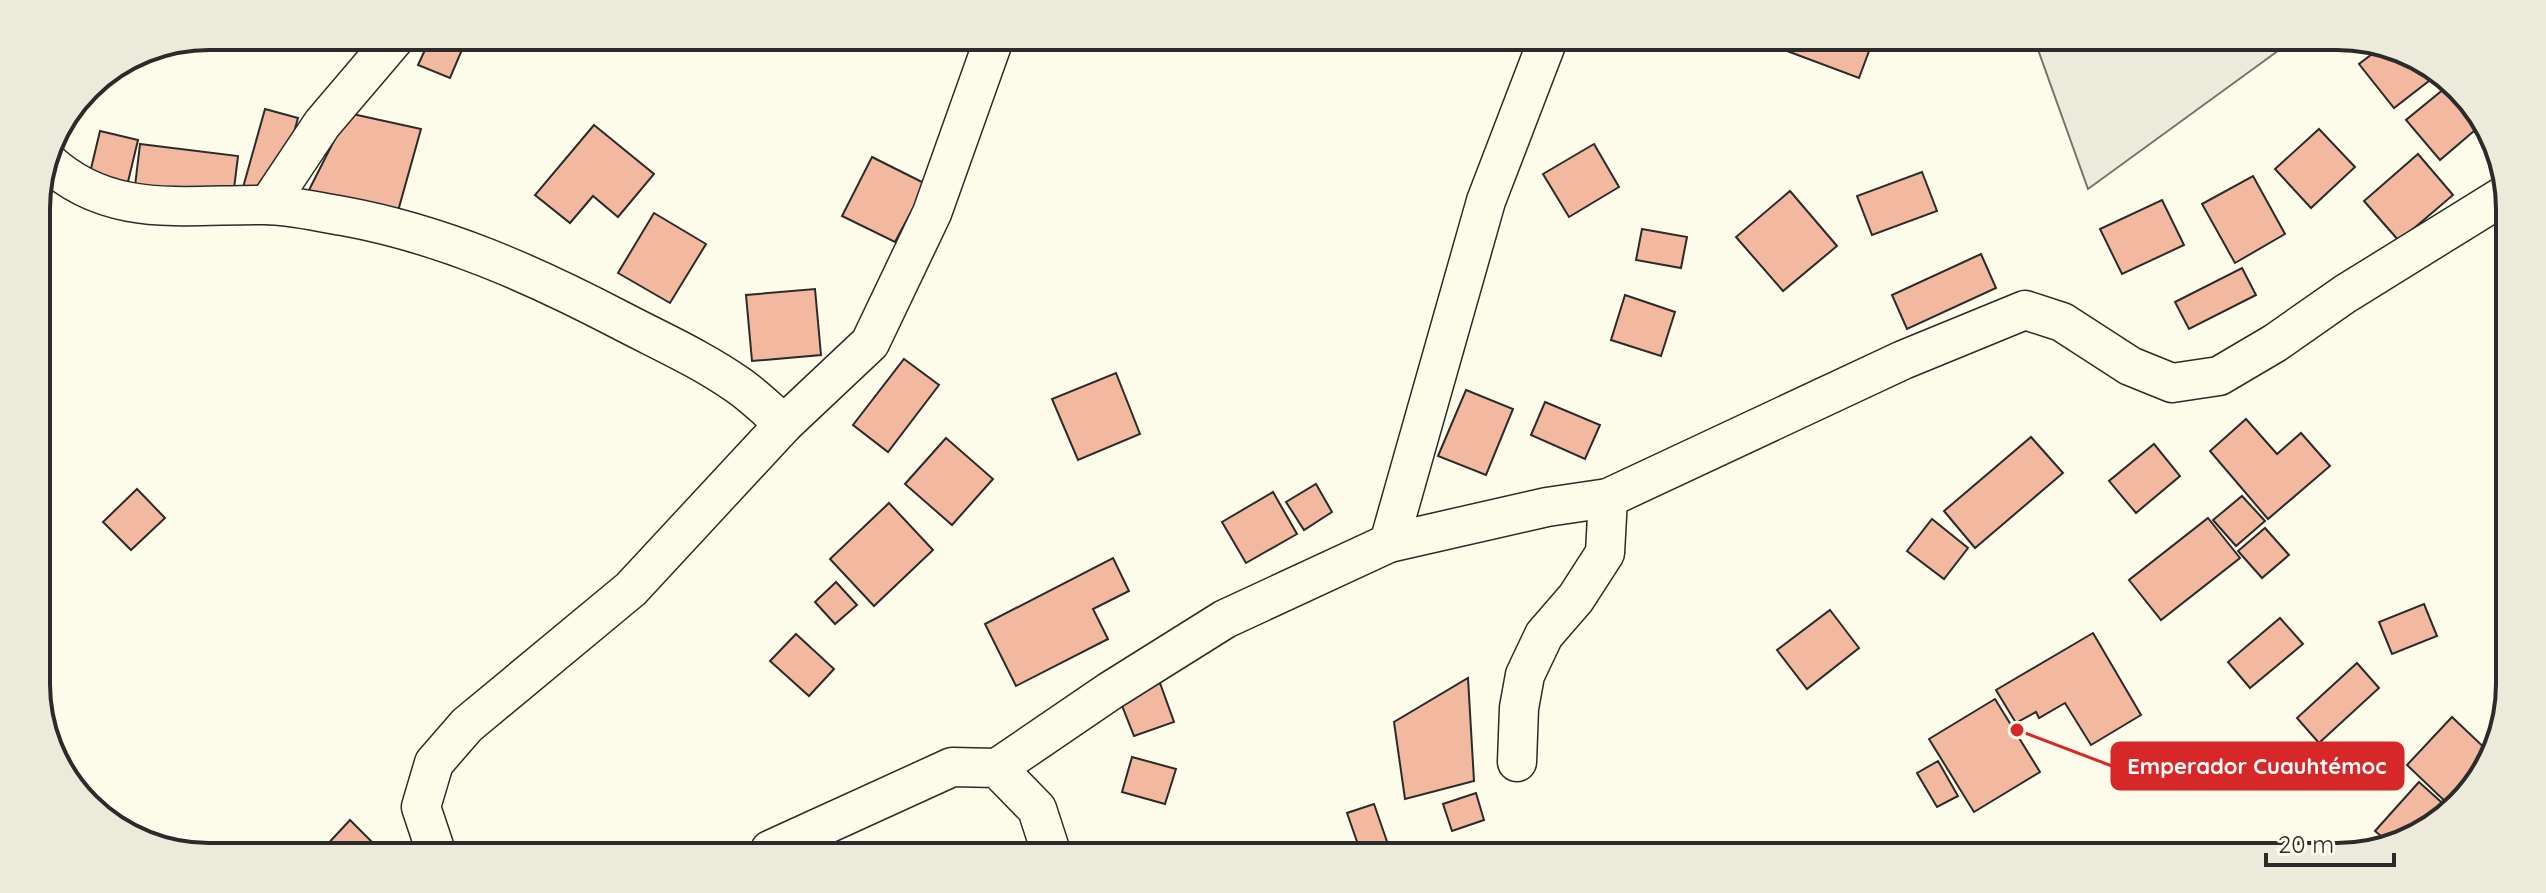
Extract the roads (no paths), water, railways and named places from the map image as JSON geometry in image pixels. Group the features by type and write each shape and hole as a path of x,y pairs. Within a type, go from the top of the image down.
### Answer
{"street":[{"path":"268,205 322,124 385,50"},
{"path":"433,843 421,807 434,763 467,725 631,589 784,424 870,343 932,213 990,50"},
{"path":"1389,543 1486,201 1544,50"},
{"path":"55,168 94,194 173,207 268,205 344,216 435,239 538,277 725,377 784,424"},
{"path":"785,843 952,767 997,768 1110,691 1225,619 1389,543 1547,507 1608,498 1903,360 2025,310 2062,322 2130,366 2172,383 2219,376 2496,201"},
{"path":"1517,762 1519,708 1525,675 1544,635 1576,598 1605,553 1608,498"},
{"path":"997,768 1037,809 1048,843"}],"place":[{"name":"Emperador Cuauhtémoc","path":"2017,730"}]}
